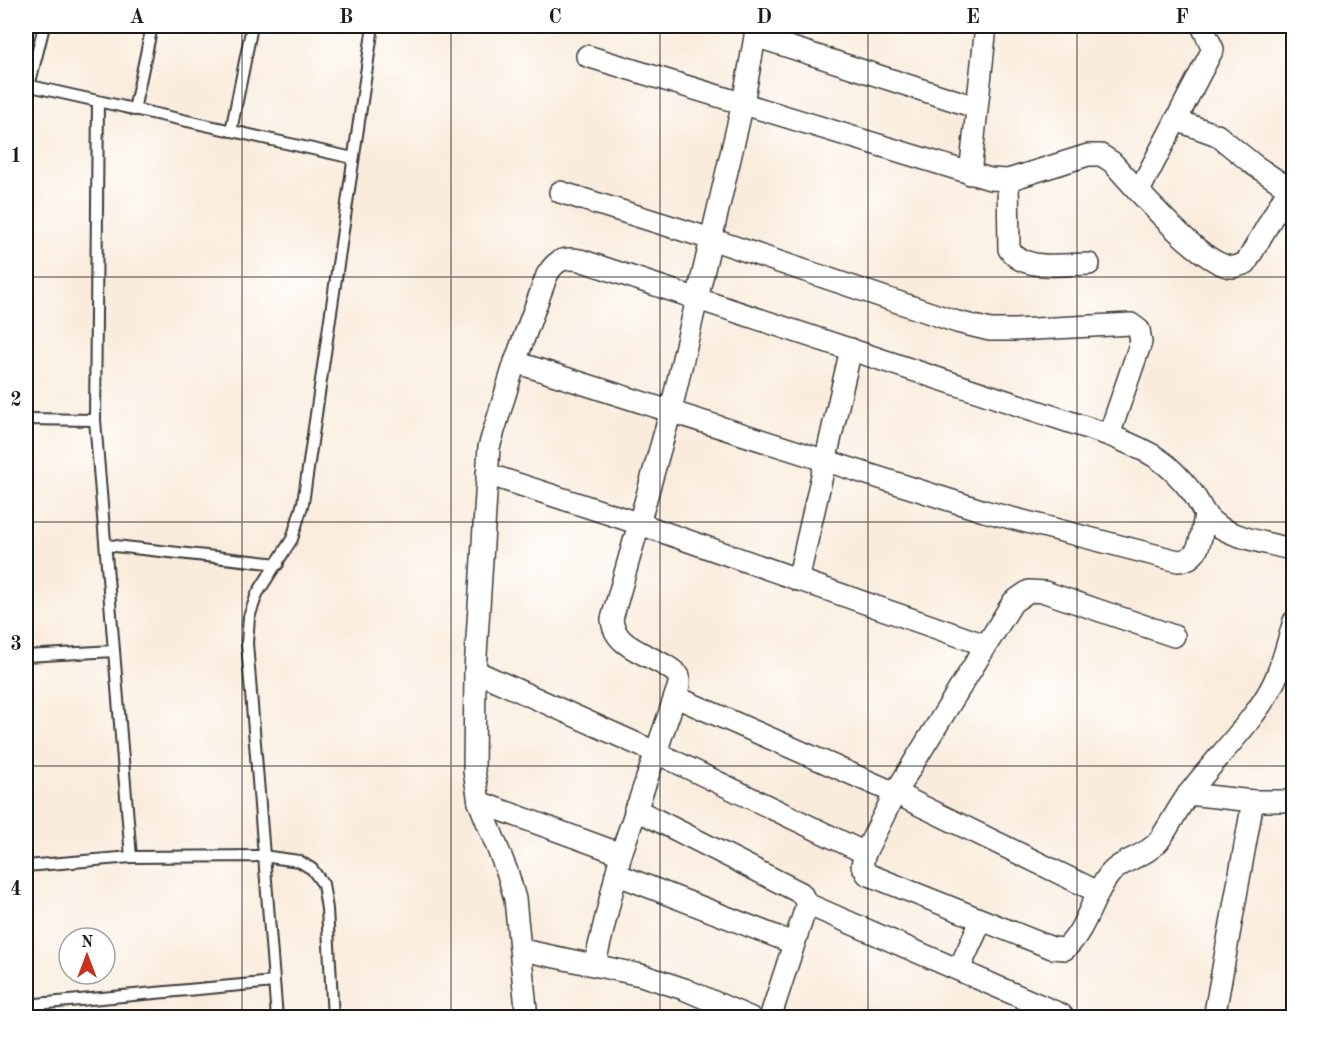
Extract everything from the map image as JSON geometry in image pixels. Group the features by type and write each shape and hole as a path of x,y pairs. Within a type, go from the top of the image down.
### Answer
{"street":[{"path":"970,174 975,107 986,26"},
{"path":"1139,191 1213,49 1202,26"},
{"path":"595,963 618,864 635,809 676,697 679,676 670,666 620,640 613,629 615,602 640,524 670,414 743,103 756,31 975,107"},
{"path":"587,56 990,180 1008,180 1089,155 1101,155 1112,162 1187,239 1223,265 1234,268 1246,263 1291,191 1217,135 1176,120"},
{"path":"1008,180 1009,249 1013,256 1023,262 1036,264 1089,264"},
{"path":"560,192 711,239 957,322 990,330 1131,324 1139,330 1141,342 1109,435"},
{"path":"526,1017 522,950 515,899 508,874 479,802 474,771 475,671 487,474 496,420 515,362 555,262 566,258 580,260 698,297 1109,435 1159,458 1188,487 1204,515 1227,531 1293,550"},
{"path":"798,580 851,349"},
{"path":"515,362 670,414 1036,526 1183,561 1195,556 1199,547 1204,515"},
{"path":"487,474 640,524 985,645"},
{"path":"1174,636 1046,592 1029,591 1013,602 895,793 865,853 862,865 867,874 1052,948 1065,949 1083,927 1098,892 1119,865 1157,843 1188,794 1265,697 1282,661 1293,621"},
{"path":"475,671 655,752 865,853"},
{"path":"676,697 895,793 1098,892"},
{"path":"1188,794 1252,801 1293,801"},
{"path":"1214,1017 1252,801"},
{"path":"479,802 793,943"},
{"path":"635,809 788,884 801,893 807,904 959,969 1062,1015 1061,1017"},
{"path":"770,1017 807,904"},
{"path":"959,969 981,921"},
{"path":"522,950 595,963 684,989 751,1017"}],"lane":[{"path":"44,26 27,86 353,158"},
{"path":"134,110 152,26"},
{"path":"231,131 252,26"},
{"path":"277,1017 262,856 247,643 249,617 256,594 278,564 292,539 303,503 373,26"},
{"path":"98,102 95,420 131,856"},
{"path":"26,419 95,420"},
{"path":"106,545 278,564"},
{"path":"26,656 114,651"},
{"path":"26,866 131,856 262,856 299,861 312,869 323,884 327,909 333,1017"},
{"path":"26,1005 274,981"}]}
